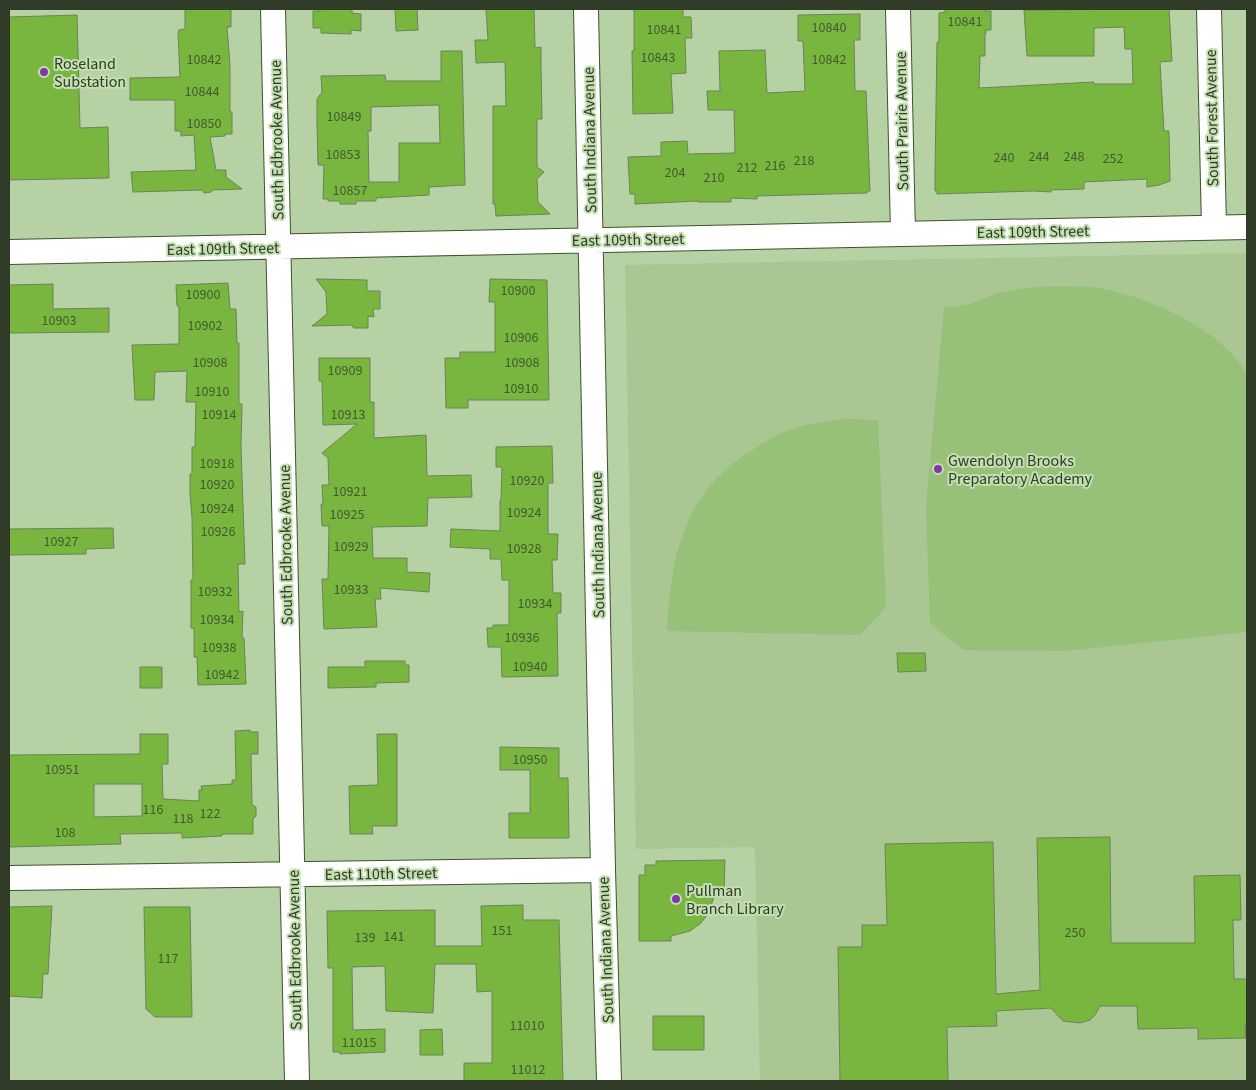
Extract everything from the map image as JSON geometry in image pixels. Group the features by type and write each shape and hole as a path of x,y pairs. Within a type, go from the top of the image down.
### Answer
{"street":[{"name":"South Edbrooke Avenue","path":"273,9 297,1081"},
{"name":"South Indiana Avenue","path":"586,9 609,1081"},
{"name":"South Prairie Avenue","path":"898,9 903,234"},
{"name":"South Forest Avenue","path":"1209,9 1214,228"},
{"name":"East 109th Street","path":"9,252 1247,227"},
{"name":"East 110th Street","path":"9,878 603,870"}],"shaded area":[{"name":"Gwendolyn Brooks Preparatory Academy","path":"1247,253 1247,1081 760,1081 755,847 636,849 625,265"},
{"path":"1054,286 1093,287 1113,291 1135,297 1179,316 1219,342 1235,357 1247,374 1247,632 1066,651 963,650 930,623 926,505 944,308 970,304 998,293 1025,288"},
{"path":"847,419 878,420 886,607 860,635 667,631 672,577 677,552 685,529 696,507 710,486 728,468 781,433 805,425"}],"building":[{"path":"185,9 231,9 231,27 227,27 232,134 210,137 216,170 226,170 226,177 242,189 213,190 204,193 202,190 133,192 131,172 196,170 194,135 181,136 181,131 175,131 175,100 130,100 130,78 180,77 178,32 185,29"},
{"path":"320,9 352,9 352,13 361,14 361,31 351,30 351,34 321,33 321,28 313,28 313,11 320,11"},
{"path":"395,9 417,9 418,30 396,31"},
{"path":"486,9 534,9 535,48 541,47 542,119 537,119 537,167 544,172 537,179 538,202 550,214 496,216 495,204 493,204 493,106 506,106 505,62 476,63 475,40 488,40"},
{"path":"634,9 683,9 683,17 691,17 692,38 685,38 686,73 671,74 673,113 633,114 632,51 634,51"},
{"path":"945,9 985,9 985,11 991,11 991,30 986,30 985,33 985,56 980,56 979,88 1094,82 1094,84 1133,84 1132,49 1125,49 1124,27 1094,28 1094,56 1027,56 1024,10 1169,9 1172,61 1160,62 1164,131 1169,131 1170,181 1147,187 1147,179 1084,182 1084,189 1051,190 1051,192 937,194 937,191 935,191 935,174 937,42 939,42 939,13 945,12"},
{"path":"860,14 860,40 854,40 855,91 866,91 870,191 867,191 867,193 757,196 757,199 731,198 731,202 698,201 635,204 635,194 630,194 628,157 661,156 661,142 687,141 688,154 735,153 734,110 708,110 707,91 720,91 719,51 765,50 767,93 805,91 803,41 798,41 798,15"},
{"name":"Roseland Substation","path":"77,15 80,128 108,127 109,178 9,180 9,17"},
{"path":"441,51 462,51 465,185 429,187 429,195 376,198 376,201 356,201 356,204 340,204 340,201 323,199 324,165 318,165 317,123 317,99 322,92 321,76 385,75 386,81 441,81","holes":["439,105 440,143 399,143 399,182 369,182 368,131 371,131 371,107"]},
{"path":"316,279 367,280 367,291 380,291 380,309 373,309 374,317 368,316 368,328 354,328 351,325 312,326 327,314 326,292"},
{"path":"490,279 547,280 549,400 468,400 468,408 446,408 445,358 460,358 460,352 495,352 495,302 489,302"},
{"path":"228,283 230,309 236,309 237,343 239,343 239,404 242,404 241,447 245,564 238,564 239,612 243,611 242,638 244,638 246,684 198,685 197,657 194,657 194,628 191,628 191,580 193,580 190,494 192,447 195,447 196,402 186,402 187,371 155,372 154,400 135,400 132,345 179,344 179,306 177,306 176,285"},
{"path":"53,284 53,309 109,308 109,332 9,333 9,285"},
{"path":"319,358 370,358 370,402 374,402 374,438 426,435 427,476 471,475 472,497 428,498 427,526 372,527 373,558 407,558 407,572 430,573 429,592 380,588 381,599 375,599 377,627 324,629 322,579 328,579 329,526 322,526 321,504 323,504 322,485 329,485 328,458 322,453 357,424 323,425 322,381 319,381"},
{"path":"552,446 553,483 548,483 548,534 558,534 557,560 552,560 553,593 561,593 561,613 557,613 558,676 502,677 501,647 488,647 487,628 493,628 493,625 509,625 509,580 502,580 501,559 490,559 490,549 450,547 451,529 500,531 502,467 496,467 496,447"},
{"path":"113,528 114,548 86,549 86,554 9,555 9,529"},
{"path":"897,653 925,653 926,671 898,672"},
{"path":"365,661 405,661 405,665 409,665 409,682 376,683 376,687 328,688 328,667 365,667"},
{"path":"140,667 162,667 162,688 140,688"},
{"path":"250,730 250,732 258,732 258,754 251,754 252,805 256,807 256,816 253,819 253,834 222,834 222,836 182,838 182,833 120,834 121,844 9,847 9,755 140,754 140,734 168,734 168,764 162,764 163,799 199,801 199,790 202,790 201,786 232,784 232,780 236,780 235,731","holes":["94,784 142,784 142,816 94,817"]},
{"path":"377,734 397,734 397,826 372,826 373,834 350,834 349,786 378,785"},
{"path":"500,747 559,748 559,778 568,778 569,838 509,838 509,813 530,813 530,770 500,770"},
{"path":"1110,837 1111,943 1195,943 1194,876 1240,875 1241,920 1233,920 1234,979 1247,979 1246,1038 1198,1039 1198,1028 1138,1029 1137,1006 1100,1006 1090,1020 1080,1023 1063,1021 1051,1008 996,1011 997,1026 947,1027 948,1081 840,1081 838,947 862,947 862,925 887,925 885,844 993,842 996,994 1040,990 1037,838"},
{"name":"Pullman Branch Library","path":"725,860 724,891 716,891 708,914 700,924 690,931 671,936 671,941 639,941 639,875 645,875 645,865 656,865 656,861"},
{"path":"523,905 523,920 559,920 563,1081 464,1081 464,1063 492,1063 492,991 477,992 476,964 435,964 433,1013 386,1011 385,966 352,967 353,1030 385,1029 385,1052 340,1054 340,1052 333,1052 333,968 328,968 327,911 435,910 435,946 482,946 481,906"},
{"path":"52,906 48,974 43,974 42,998 9,996 9,907"},
{"path":"144,907 190,907 192,1017 155,1017 146,1009"},
{"path":"653,1016 704,1016 704,1050 653,1050"},
{"path":"442,1029 443,1055 420,1055 420,1030"}],"place":[{"name":"Roseland Substation","path":"44,72"},
{"name":"Gwendolyn Brooks Preparatory Academy","path":"938,469"},
{"name":"Pullman Branch Library","path":"676,899"}]}
